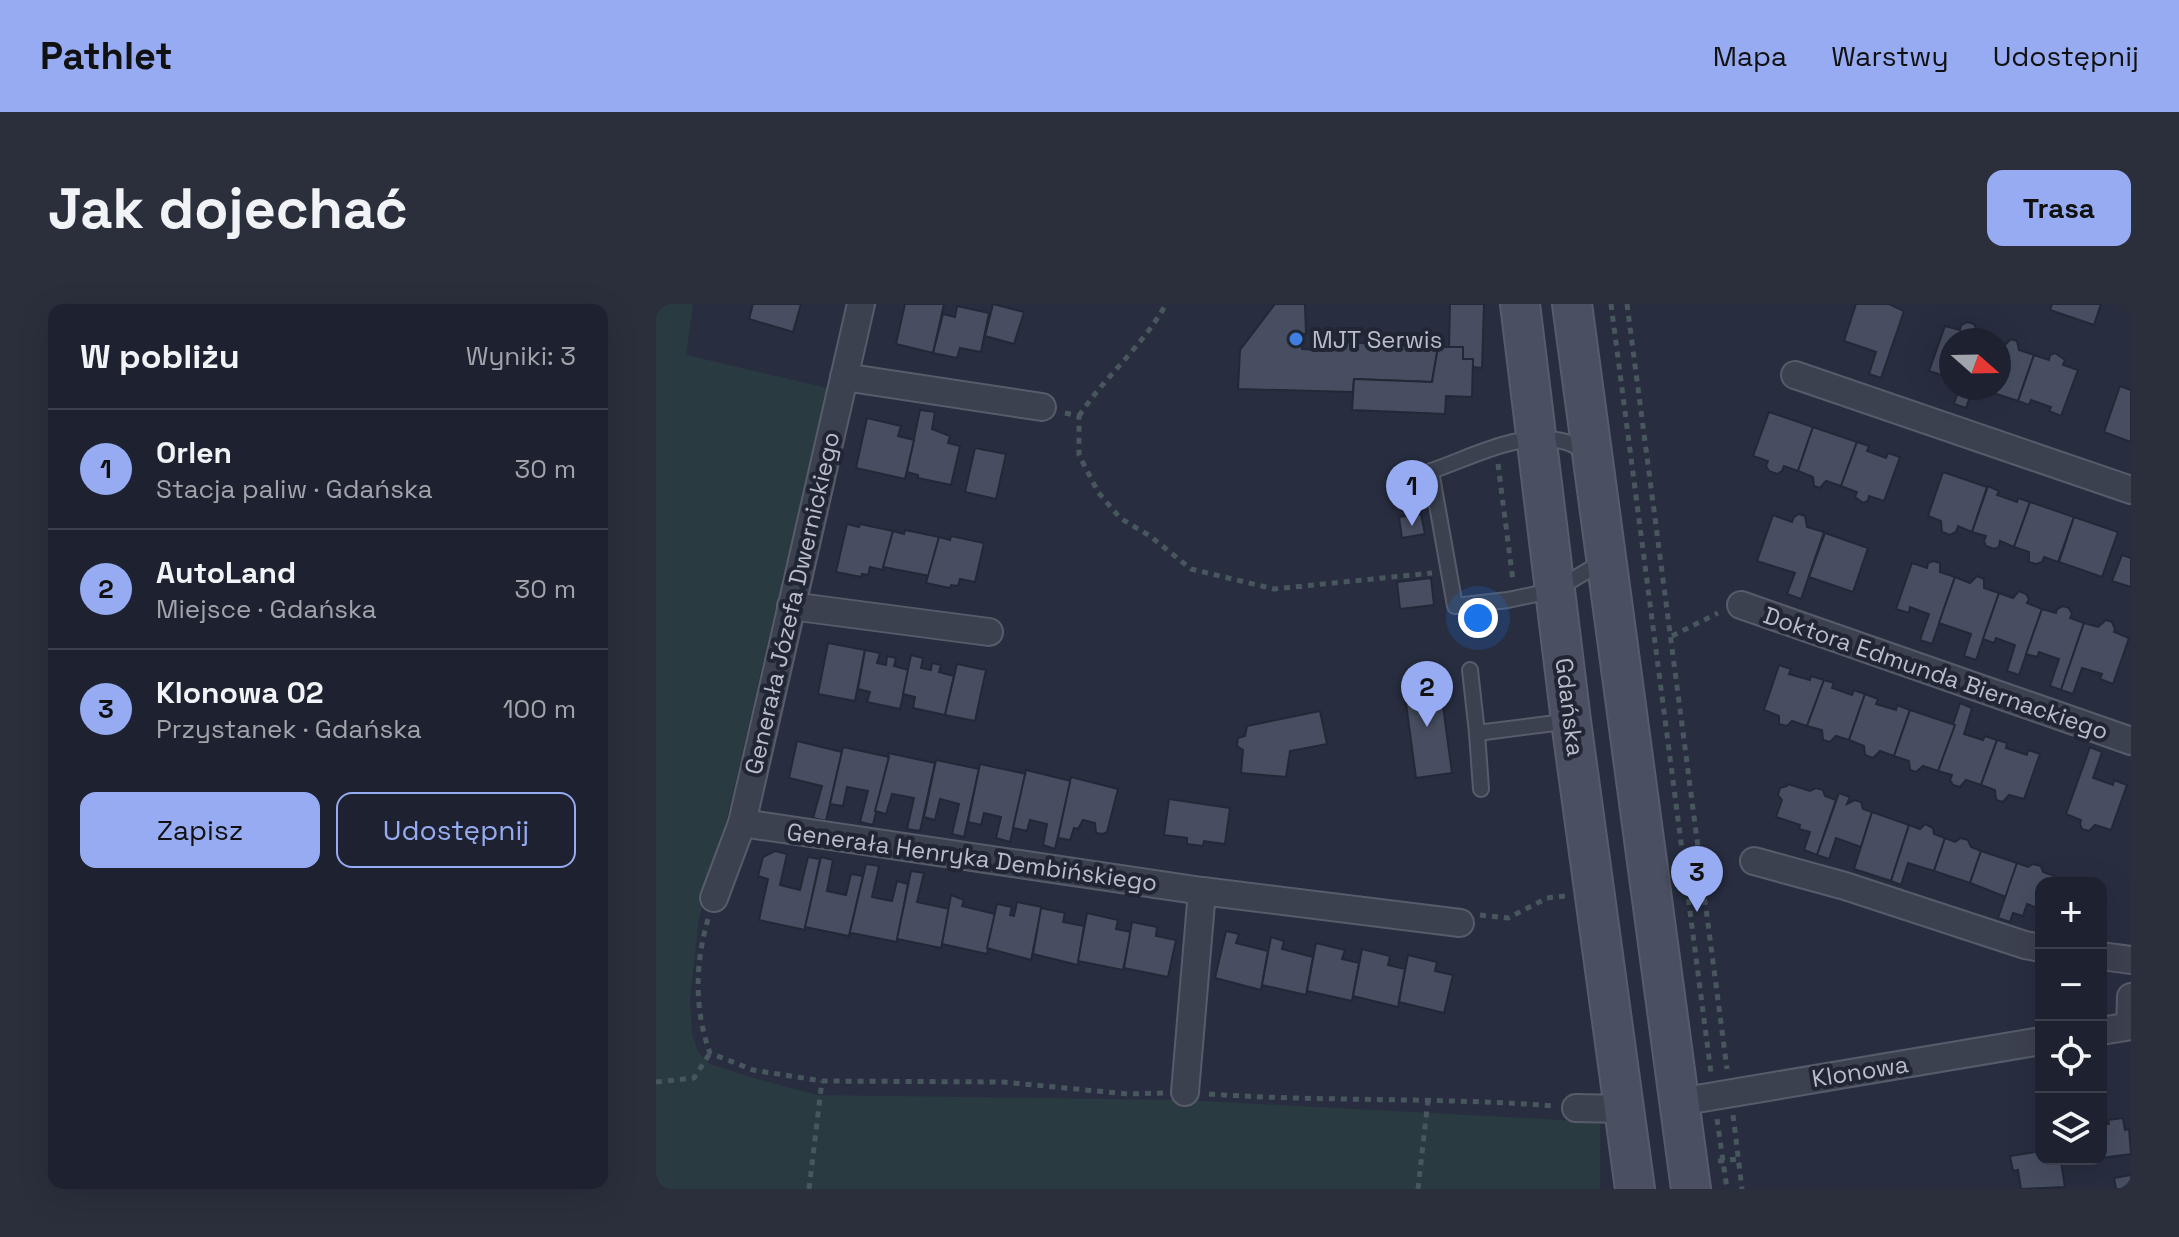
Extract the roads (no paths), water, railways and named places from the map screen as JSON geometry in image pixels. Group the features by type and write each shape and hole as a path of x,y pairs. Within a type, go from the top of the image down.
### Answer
{"main road":[{"name":"Gdańska","path":"1520,304 1571,721 1635,1189"},
{"path":"1572,304 1607,559 1708,1097 1691,1189"},
{"path":"1624,1109 1708,1097"}],"street":[{"name":"Generała Józefa Dwernickiego","path":"714,898 742,823 861,304"},
{"path":"1795,375 2131,490"},
{"path":"844,377 1042,407"},
{"name":"Doktora Edmunda Biernackiego","path":"1741,605 2131,741"},
{"path":"791,606 989,632"},
{"name":"Generała Henryka Dembińskiego","path":"742,823 1202,891 1460,923"},
{"path":"1754,861 1845,886 2035,947"},
{"path":"1185,1092 1202,891"},
{"path":"2107,957 2131,960"},
{"path":"2107,1030 2131,1026 2131,997"},
{"name":"Klonowa","path":"1708,1097 2035,1042"},
{"path":"1576,1108 1624,1109"}],"lane":[{"path":"1593,454 1565,442 1536,438 1496,447 1431,471 1455,606 1508,600 1555,590 1607,559"},
{"path":"1470,670 1481,789"},
{"path":"1477,733 1571,721"}],"place":[{"name":"MJT Serwis","path":"1296,339"},
{"name":"Orlen","path":"1412,526"},
{"name":"AutoLand","path":"1427,727"},
{"name":"Klonowa 02","path":"1697,912"}]}
